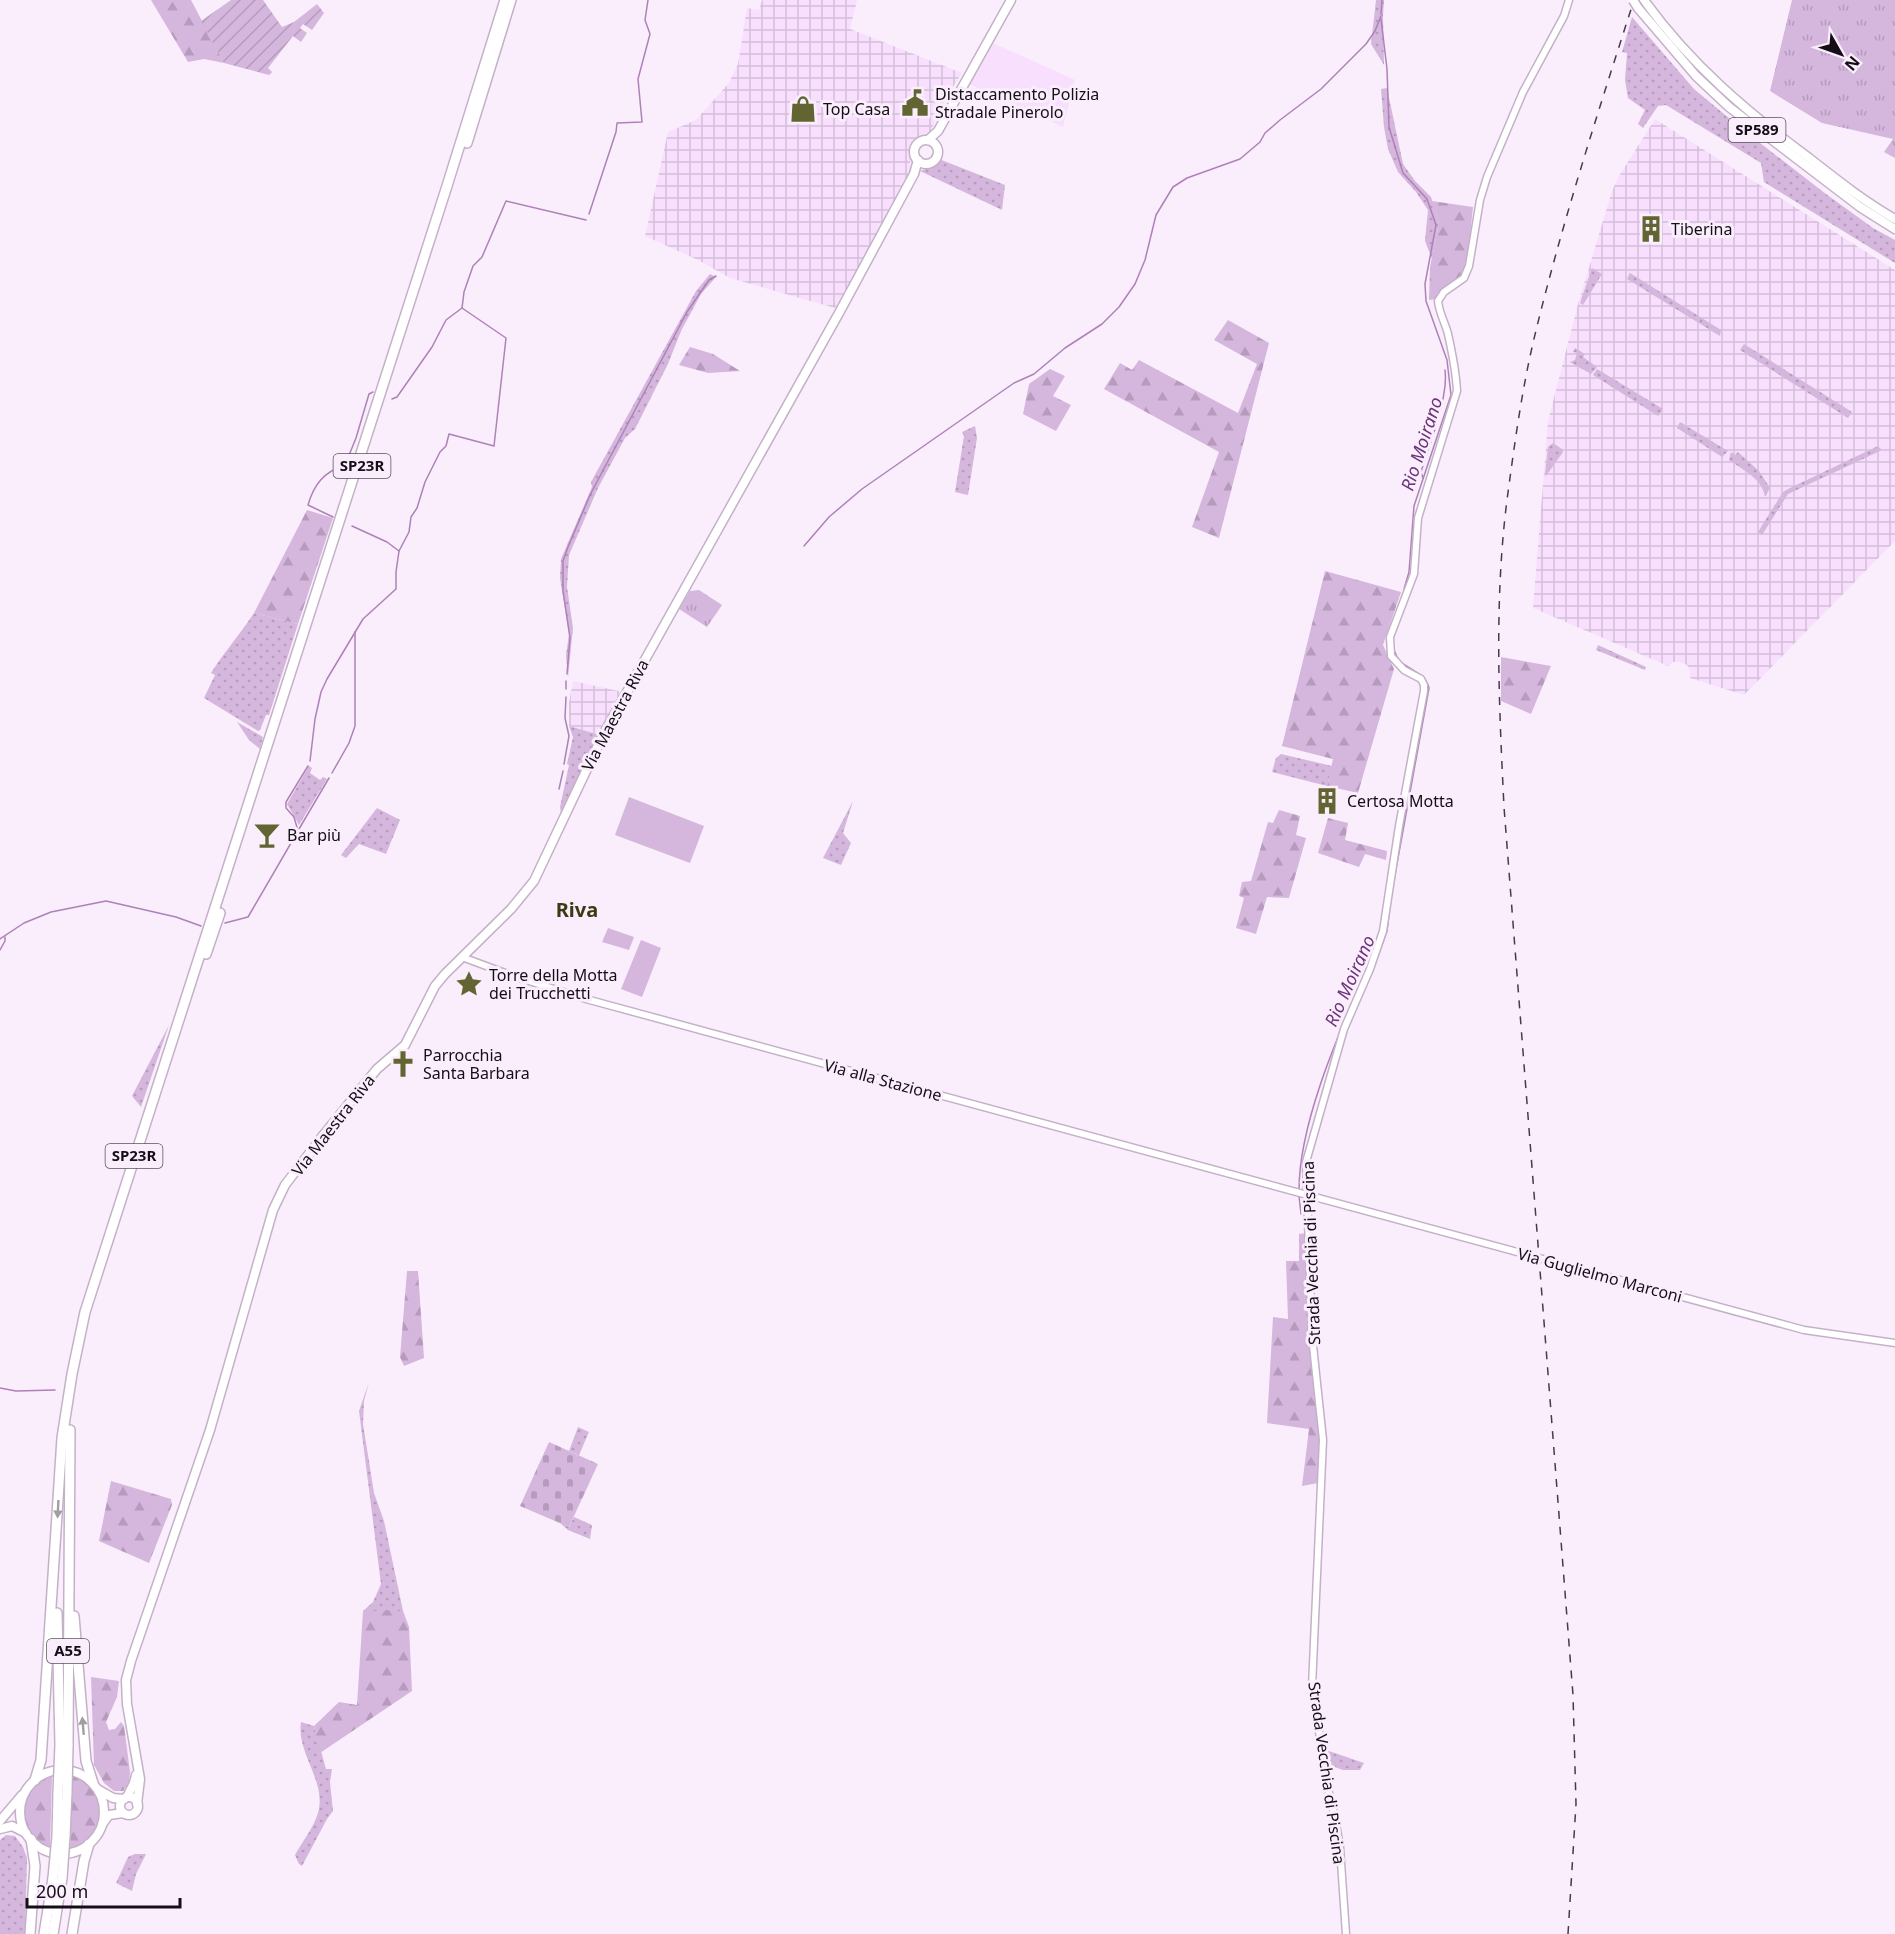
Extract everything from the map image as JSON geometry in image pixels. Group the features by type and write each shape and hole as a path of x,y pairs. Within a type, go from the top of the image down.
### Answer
{"highway":[{"name":"SP23R","path":"454,174 505,0"},
{"name":"SP23R","path":"56,1557 62,1438 85,1312 511,0"},
{"name":"SP23R","path":"69,1555 68,1440 77,1376 91,1312 262,767"},
{"name":"A55","path":"53,1934 61,1836 69,1555"},
{"path":"69,1555 86,1761 95,1786"},
{"name":"A55","path":"56,1557 64,1745"},
{"path":"35,1780 41,1760 56,1557"},
{"path":"28,1836 35,1866 30,1934"},
{"path":"72,1934 88,1844"},
{"name":"A55","path":"44,1934 57,1878"}],"main road":[{"path":"932,143 1011,0"},
{"name":"SP589","path":"1633,0 1682,61 1729,107 1860,207 1895,229"},
{"name":"SP589","path":"1644,0 1689,56 1732,98 1818,165 1895,219"},
{"path":"920,141 932,143 938,152 935,159 932,162 921,162 915,155 915,147 920,141"},
{"name":"Via Maestra Riva","path":"137,1804 140,1779 127,1704 126,1680 210,1430 273,1210 281,1191 321,1137 377,1069 405,1045 435,986 511,909 534,881 604,733 921,162"},
{"path":"123,1813 120,1806 134,1783 137,1768"},
{"path":"0,1821 35,1780 54,1770 65,1770 75,1772 113,1798 135,1799 137,1809 134,1813 109,1815 102,1823"},
{"path":"0,1829 12,1826 28,1836 40,1848 52,1852 71,1852 88,1844 99,1831 102,1823 104,1806 95,1786"},
{"path":"28,1788 22,1798 20,1810 28,1836"}],"street":[{"name":"Strada Vecchia di Piscina","path":"1346,1934 1335,1817 1328,1789 1312,1687 1323,1440 1312,1336 1306,1162 1344,1029 1383,931 1399,826 1424,691 1421,679 1404,670 1391,656 1390,637 1414,574 1418,518 1457,391 1447,331 1439,312 1438,301 1444,292 1464,278 1487,177 1523,92 1564,16 1569,0"},
{"name":"Via alla Stazione","path":"462,957 586,999 1307,1195"},
{"name":"Via Guglielmo Marconi","path":"1307,1195 1804,1330 1826,1335 1895,1343"}],"shaded area":[{"path":"762,0 857,0 850,29 962,73 944,101 930,133 916,138 909,151 911,169 835,308 730,278 698,260 645,236 668,132 696,120 729,83 738,64 747,8 759,10"},
{"path":"991,42 1075,80 1063,127 967,83"},
{"path":"1655,119 1895,270 1895,541 1744,695 1690,678 1687,665 1680,662 1673,662 1668,666 1533,608 1548,421 1578,304 1612,191"},
{"path":"573,681 623,692 600,735 569,726 569,703"}],"green space":[{"path":"151,0 191,0 224,63 204,59 188,62"},
{"path":"231,0 263,0 282,27 294,22 317,4 324,13 312,30 303,24 300,28 307,33 301,42 293,36 268,68 272,72 269,75 224,63 201,21"},
{"path":"1376,0 1384,0 1384,65 1371,44"},
{"path":"1792,0 1895,0 1895,158 1884,152 1893,139 1822,123 1770,91"},
{"path":"1632,17 1694,89 1826,194 1873,228 1895,240 1895,263 1764,182 1761,163 1666,105 1658,106 1643,128 1638,124 1645,110 1628,98 1625,80 1627,53 1622,52"},
{"path":"1387,88 1403,164 1415,181 1431,197 1439,223 1432,259 1425,241 1428,210 1398,172 1388,149 1381,89"},
{"path":"939,159 1005,185 1002,210 920,171 933,166"},
{"path":"1432,201 1473,207 1467,265 1463,276 1436,299 1429,300 1430,267 1439,223"},
{"path":"1592,268 1602,274 1583,305 1580,303"},
{"path":"1630,273 1721,330 1720,336 1627,279"},
{"path":"710,274 716,277 701,294 681,331 668,364 635,429 625,438 598,488 569,555 567,587 573,628 568,677 566,655 569,634 560,578 561,559 592,487 591,482 696,291"},
{"path":"1228,320 1269,343 1219,538 1192,527 1219,452 1104,389 1120,363 1132,370 1139,360 1238,413 1257,364 1214,340"},
{"path":"1744,344 1852,412 1848,418 1740,350"},
{"path":"690,347 713,354 740,371 708,373 679,365"},
{"path":"1575,348 1585,354 1583,357 1597,367 1591,374 1570,362 1575,360 1577,353 1573,352"},
{"path":"1050,369 1065,376 1053,396 1071,405 1056,431 1023,414 1029,384"},
{"path":"1597,369 1663,409 1658,416 1593,375"},
{"path":"1680,422 1728,451 1722,457 1677,428"},
{"path":"975,426 977,438 968,495 955,492 964,436 962,432"},
{"path":"1553,443 1563,452 1546,476 1548,447"},
{"path":"1878,446 1880,451 1788,494 1762,535 1758,532 1783,492"},
{"path":"1731,452 1735,455 1738,452 1759,471 1770,488 1765,497 1756,480 1729,460"},
{"path":"307,510 333,518 298,624 254,613"},
{"path":"1325,571 1401,592 1383,645 1394,669 1358,793 1327,786 1333,759 1282,746"},
{"path":"699,590 722,605 707,627 679,609 690,591"},
{"path":"254,613 298,624 269,715 266,715 258,731 204,698 215,675 211,673"},
{"path":"1598,645 1646,667 1645,670 1596,650"},
{"path":"1501,657 1551,666 1531,714 1501,701"},
{"path":"237,722 263,737 260,749 249,740"},
{"path":"569,726 600,735 561,813 560,807 573,737"},
{"path":"1281,754 1332,766 1327,786 1272,772 1276,758"},
{"path":"309,766 312,768 310,773 320,780 323,777 327,779 299,825 287,804"},
{"path":"629,797 704,826 690,863 615,835"},
{"path":"853,801 843,833 851,843 841,865 823,858"},
{"path":"377,808 400,820 386,854 359,844 346,858 341,855"},
{"path":"1279,810 1300,816 1296,835 1306,838 1289,898 1267,897 1256,934 1236,928 1244,898 1239,896 1242,882 1251,881 1268,822 1273,823"},
{"path":"1328,818 1348,823 1345,840 1387,851 1386,860 1365,854 1359,867 1318,853"},
{"path":"608,928 634,937 629,950 602,942"},
{"path":"641,940 661,948 642,997 621,989"},
{"path":"169,1025 141,1107 132,1096"},
{"path":"1306,1233 1311,1353 1321,1433 1318,1483 1302,1486 1309,1429 1267,1423 1273,1317 1288,1319 1286,1261 1299,1261 1299,1234"},
{"path":"407,1271 418,1271 424,1358 404,1366 400,1357"},
{"path":"369,1382 364,1401 363,1424 374,1493 384,1521 403,1611 363,1611 373,1602 381,1584 359,1411"},
{"path":"578,1427 589,1432 579,1455 569,1451"},
{"path":"549,1442 598,1464 569,1527 520,1506"},
{"path":"111,1481 171,1499 172,1505 149,1563 99,1541"},
{"path":"574,1517 592,1525 590,1539 568,1530 560,1523 569,1527"},
{"path":"363,1611 403,1611 409,1627 412,1691 320,1753 314,1726 339,1702 357,1705"},
{"path":"91,1677 119,1681 117,1697 106,1722 109,1730 115,1729 121,1722 124,1726 130,1772 129,1783 123,1791 114,1791 104,1783 94,1765"},
{"path":"301,1722 314,1726 326,1769 332,1769 330,1782 333,1811 302,1866 295,1855 314,1824 320,1801 315,1778 303,1745"},
{"path":"1326,1750 1364,1763 1360,1770 1343,1770 1327,1764"},
{"path":"52,1775 50,1848 30,1831 25,1821 24,1810 31,1790"},
{"path":"73,1775 94,1791 99,1802 100,1813 98,1825 92,1835 83,1844 70,1849"},
{"path":"6,1835 15,1836 27,1858 25,1934 0,1934 0,1840"},
{"path":"135,1854 146,1854 136,1874 132,1891 116,1883 128,1857"}],"waterway":[{"path":"589,214 617,123 642,122 638,79 650,34 645,20 648,0"},
{"name":"Rio Moirano","path":"1381,14 1382,0"},
{"path":"804,546 829,517 862,489 1014,383 1034,374 1065,348 1102,324 1119,307 1135,284 1145,260 1156,215 1173,187 1187,178 1240,159 1280,120 1321,89 1366,44 1381,16"},
{"name":"Rio Moirano","path":"1381,19 1387,69 1389,127 1403,173 1427,199 1436,225 1425,284 1426,301 1447,360 1451,395 1414,506 1409,572 1404,589"},
{"path":"392,399 397,397 432,347 446,320 462,308 464,292 473,266 482,257 506,201 586,220"},
{"path":"567,674 570,638 563,591 563,561 568,547 590,495 687,312 709,280 716,276"},
{"path":"310,761 321,692 363,619 396,589 399,551 409,532 411,517 417,508 425,482 440,452 446,446 449,434 494,446 506,338 462,308"},
{"path":"1423,478 1421,472 1438,421 1444,393 1445,370"},
{"path":"333,517 308,505 313,491 321,480 331,471 345,465 369,394 373,392"},
{"path":"352,526 387,542 399,551"},
{"path":"1398,609 1403,593"},
{"path":"332,773 349,743 355,726 355,632"},
{"name":"Rio Moirano","path":"1394,880 1429,688 1422,677 1397,658 1395,652"},
{"path":"566,681 566,689"},
{"path":"564,764 569,736 565,718 566,697"},
{"path":"225,923 248,917 298,831 294,817 286,808 286,802 308,766"},
{"path":"559,789 563,771"},
{"path":"299,829 329,778"},
{"name":"Rio Moirano","path":"1377,959 1387,931 1392,888"},
{"path":"0,939 24,923 51,912 106,901 176,917 201,926"},
{"path":"0,950 5,937"},
{"name":"Rio Moirano","path":"1299,1190 1305,1138 1312,1111 1341,1029 1362,981"},
{"name":"Rio Moirano","path":"1299,1196 1301,1214"},
{"path":"0,1388 16,1391 55,1390"}],"railway":[{"path":"1568,1934 1576,1804 1573,1695 1504,807 1499,692 1500,577 1515,441 1533,343 1567,214 1634,0"}],"place":[{"name":"Distaccamento Polizia Stradale Pinerolo","path":"915,103"},
{"name":"Top Casa","path":"803,109"},
{"name":"Tiberina","path":"1651,229"},
{"name":"Certosa Motta","path":"1327,801"},
{"name":"Bar più","path":"267,835"},
{"name":"Torre della Motta dei Trucchetti","path":"469,984"},
{"name":"Parrocchia Santa Barbara","path":"403,1064"}],"district":[{"name":"Riva","path":"577,910"}]}
